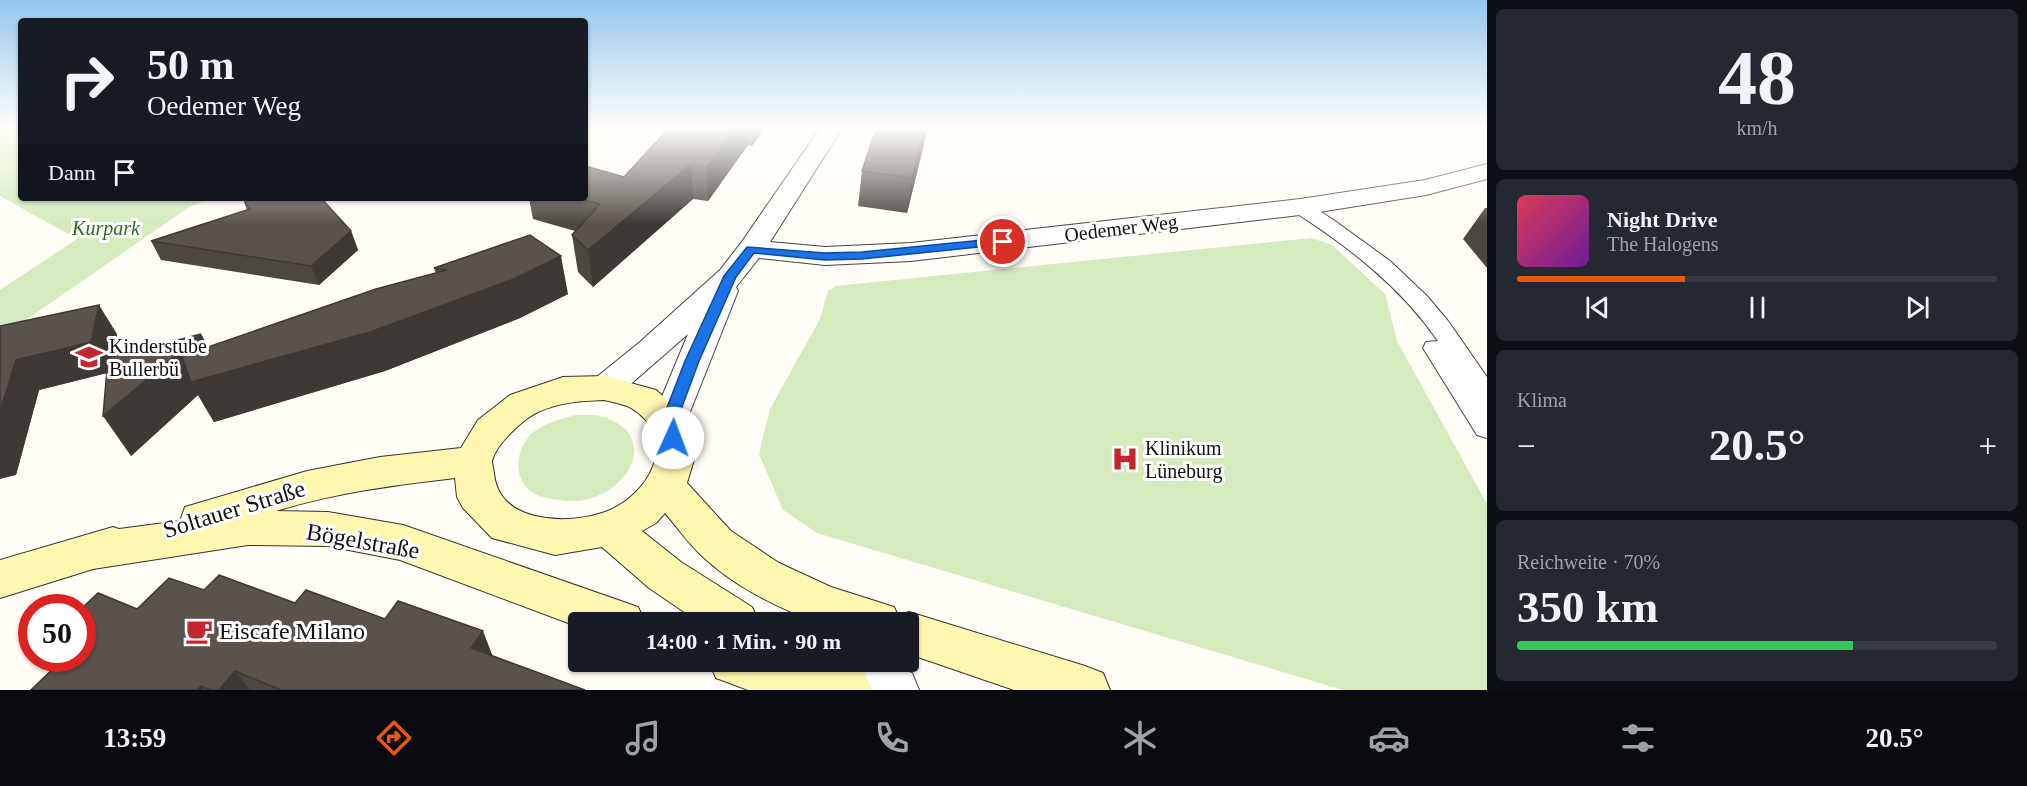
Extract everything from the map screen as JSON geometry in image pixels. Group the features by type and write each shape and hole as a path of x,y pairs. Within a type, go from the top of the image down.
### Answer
{"main road":[{"path":"605,388 643,399 669,423 677,453 666,486 642,512 610,529 555,538 507,526 477,497 473,461 491,429 523,404 563,389 605,388"},
{"name":"Soltauer Straße","path":"0,579 307,486 380,471 473,461"},
{"path":"666,486 716,543 763,576 820,604 846,612"},
{"name":"Bögelstraße","path":"93,551 248,528 328,530 402,543 594,612"},
{"path":"610,529 665,575 721,612"},
{"path":"919,636 1085,690"},
{"path":"797,672 822,676"}],"street":[{"path":"605,388 652,350 730,276 751,249 811,159"},
{"name":"Oedemer Weg","path":"751,249 825,256 911,252 1300,207 1426,187 1487,171"},
{"path":"669,423 692,361 730,276"},
{"path":"822,676 894,690"}],"lane":[{"path":"1300,207 1372,257 1408,288 1436,321 1487,396"},
{"path":"1436,321 1426,336 1487,428"}],"green space":[{"name":"Kurpark","path":"0,159 18,159 18,201 205,201 189,207 0,338 0,290 77,239 0,196"},
{"name":"Klinikum Lüneburg","path":"1311,238 1332,245 1385,294 1397,341 1487,504 1487,690 1343,690 817,533 783,510 759,454 770,409 820,319 828,291 836,286"},
{"path":"575,415 603,417 619,425 630,435 634,446 633,459 628,471 607,491 586,500 561,500 534,493 527,488 519,473 518,464 522,447 537,430 549,423"}],"building":[{"path":"640,159 713,159 707,167 691,164 588,250 572,235 600,204 588,201 588,167 624,177"},
{"path":"866,159 917,159 912,178 862,171"},
{"path":"244,201 324,201 351,231 311,266 151,241 250,209"},
{"path":"530,235 561,256 511,280 370,332 191,382 182,356 376,289 447,270 434,268"},
{"path":"99,305 91,342 16,360 0,411 0,326"},
{"path":"201,334 103,416 108,358"},
{"path":"219,575 295,603 306,590 385,619 398,601 483,631 471,648 585,690 281,690 235,671 219,690 201,686 197,690 31,690 50,672 96,672 96,595 98,593 137,609 169,578 204,590"}],"place":[{"name":"Kinderstube Bullerbü","path":"89,357"},
{"name":"Klinikum Lüneburg","path":"1125,459"},
{"name":"Eiscafe Milano","path":"199,631"}],"route":[{"path":"673,438 669,423 692,361 730,276 751,249 825,256 862,255 1003,242"}]}
